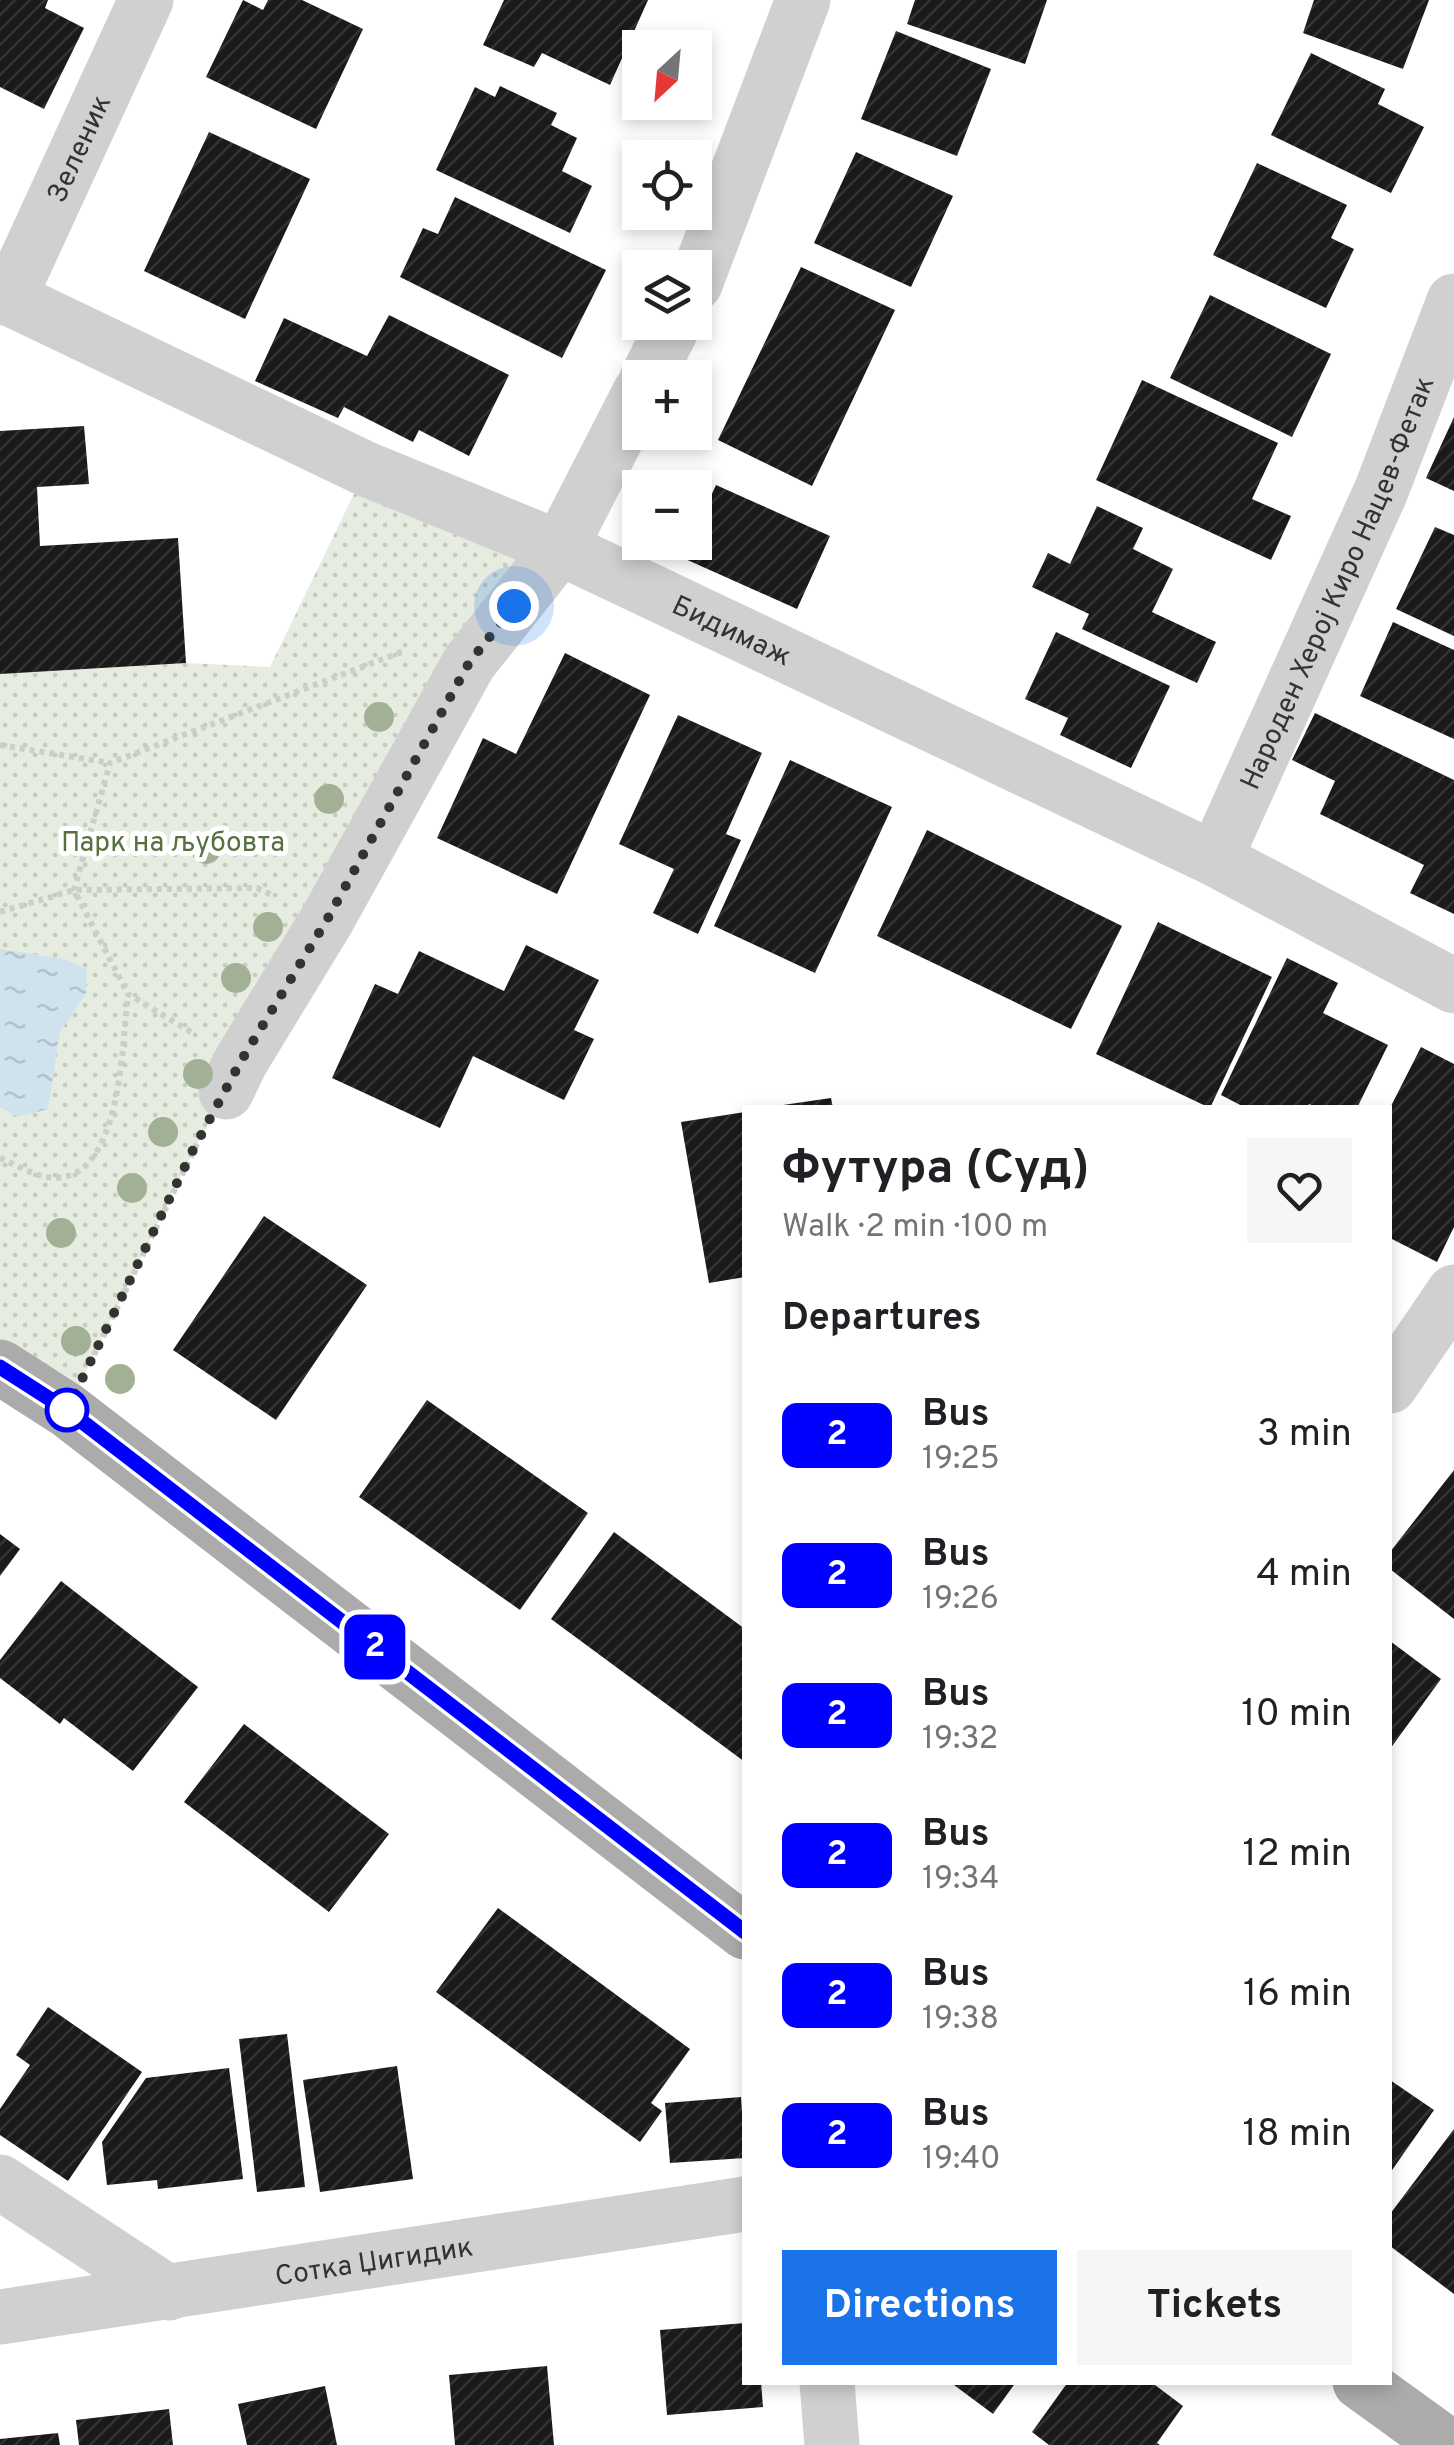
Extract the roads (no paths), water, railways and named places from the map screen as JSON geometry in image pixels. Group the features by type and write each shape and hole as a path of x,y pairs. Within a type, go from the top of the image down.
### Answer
{"main road":[{"path":"0,1367 67,1410 742,1930"},
{"path":"1364,2385 1448,2445"}],"street":[{"name":"Зеленик","path":"5,298 146,0"},
{"path":"708,250 802,0"},
{"name":"Бидимаж","path":"5,298 366,469 560,548 1215,859 1454,986"},
{"name":"Народен Херој Киро Нацев-Фетак","path":"1215,859 1381,491 1454,301"},
{"path":"233,1076 328,918 469,663 560,548 622,427"},
{"path":"1392,1383 1454,1292"},
{"path":"0,2182 170,2294"},
{"name":"Сотка Џигидик","path":"0,2318 742,2204"},
{"path":"827,2385 832,2445"}],"water":[{"path":"0,949 65,959 87,969 86,993 60,1032 48,1109 17,1117 0,1107"}],"park label":[{"name":"Парк на љубовта","path":"173,841"}]}
